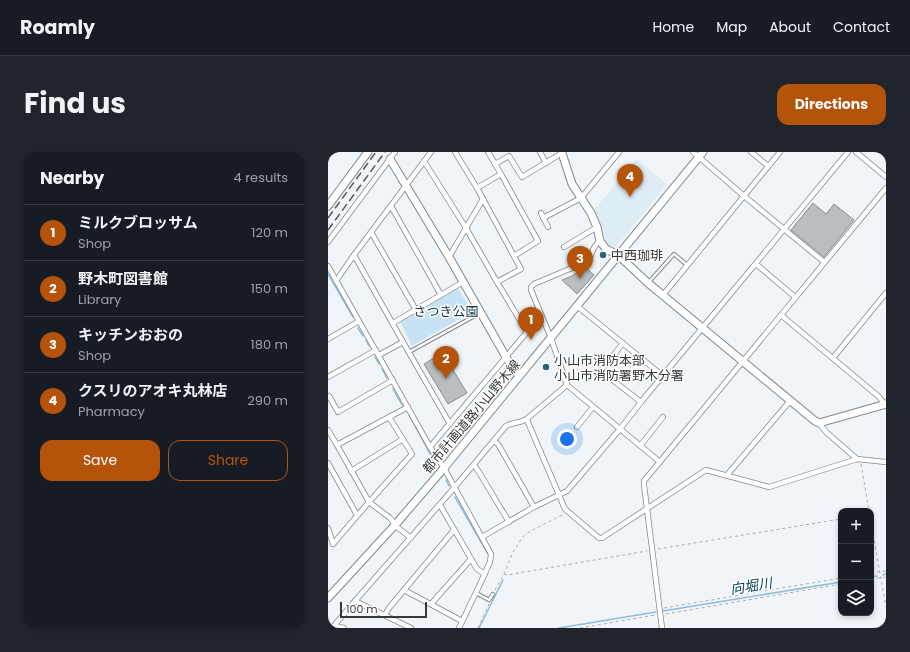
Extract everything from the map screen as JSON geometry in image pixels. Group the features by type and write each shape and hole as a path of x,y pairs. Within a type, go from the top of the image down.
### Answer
{"street":[{"path":"328,206 331,197 368,152"},
{"path":"328,242 395,152"},
{"path":"336,281 431,152"},
{"path":"455,152 477,188 521,269 497,282"},
{"path":"488,152 538,241 514,256"},
{"path":"540,152 546,163"},
{"path":"548,227 542,216 581,198 619,152"},
{"path":"693,152 701,154 744,196 824,262"},
{"path":"751,152 768,166"},
{"path":"662,295 780,152"},
{"path":"482,537 534,507 567,492 848,152"},
{"path":"856,152 886,177"},
{"path":"495,164 508,154 522,177 562,153 572,184 591,213 597,227 600,242 606,249 618,255 662,295 814,421 820,422 886,404 781,315"},
{"name":"都市計画道路小山野木線","path":"328,598 395,525 444,468 701,154"},
{"path":"390,159 449,257 514,371 520,375"},
{"path":"424,161 466,228 527,332 430,446"},
{"path":"477,188 501,174"},
{"path":"662,628 644,481 886,188"},
{"path":"449,257 482,199"},
{"path":"391,206 441,295"},
{"path":"564,246 597,227"},
{"path":"371,232 416,310"},
{"path":"600,242 595,245 590,259 586,262 534,284 531,287 531,290 551,338 567,385 660,462"},
{"path":"354,255 450,424"},
{"path":"756,264 795,298"},
{"path":"328,266 444,468 491,554 490,562 485,574 459,628"},
{"path":"393,323 463,282"},
{"path":"833,358 886,293"},
{"path":"577,306 663,376"},
{"path":"328,339 359,321"},
{"path":"379,355 403,342"},
{"path":"623,343 601,371 641,402"},
{"path":"328,377 376,350"},
{"path":"328,397 329,396 338,412 393,380"},
{"path":"334,627 355,601 440,505 506,426 511,423 527,420 567,385"},
{"path":"727,475 790,401"},
{"path":"337,445 408,407"},
{"path":"578,427 593,407"},
{"path":"328,548 412,454 389,417"},
{"path":"640,446 663,417"},
{"path":"527,420 565,509 599,538 602,538 706,470 769,487 857,459 886,462"},
{"path":"820,422 826,432 857,459"},
{"path":"328,430 369,502 390,518 396,528 411,538"},
{"path":"351,471 403,439"},
{"path":"494,440 498,444 534,507"},
{"path":"328,463 358,515"},
{"path":"474,465 508,522"},
{"path":"440,505 477,569 485,574"},
{"path":"328,528 333,544"},
{"path":"385,615 389,608 454,530"},
{"path":"431,604 471,559"},
{"path":"404,590 462,621"},
{"path":"355,601 411,628"},
{"path":"334,627 344,628"}],"lane":[{"path":"648,283 674,254 687,265"},
{"path":"409,352 480,312"},
{"path":"476,593 489,600 493,594"}],"path":[{"path":"857,459 860,463 868,508"},
{"path":"493,594 504,574 513,552 522,538 529,532 568,512"},
{"path":"504,574 507,575 838,519"},
{"path":"874,539 886,607"},
{"path":"874,573 886,571"},
{"path":"874,579 886,577"},
{"path":"659,608 838,578"},
{"path":"580,628 838,585"},
{"path":"478,628 488,608 489,600"}],"shaded area":[{"path":"636,159 667,184 615,248 609,246 594,210"}],"green space":[{"name":"さつき公園","path":"458,288 472,312 412,346 400,322"}],"building":[{"path":"813,203 826,214 834,204 854,220 824,257 791,230"},
{"path":"585,267 594,275 577,294 562,280 572,276"},
{"path":"450,353 455,362 450,365 467,393 448,404 424,364 434,358 436,361"}],"waterway":[{"path":"328,274 353,317"},
{"path":"358,328 363,336"},
{"path":"366,340 369,346"},
{"path":"375,357 379,364"},
{"path":"382,369 387,378"},
{"path":"393,389 402,405"},
{"path":"409,415 434,461"},
{"path":"446,480 449,486"},
{"path":"455,497 488,554"},
{"path":"479,628 503,580"},
{"name":"向堀川","path":"663,611 838,582"},
{"name":"向堀川","path":"559,628 656,612"}],"railway":[{"path":"328,218 376,152"},
{"path":"328,230 385,152"}],"place":[{"name":"クスリのアオキ丸林店","path":"630,197"},
{"name":"中西珈琲","path":"603,255"},
{"name":"キッチンおおの","path":"580,279"},
{"name":"ミルクブロッサム","path":"531,340"},
{"name":"小山市消防本部 小山市消防署野木分署","path":"546,367"},
{"name":"野木町図書館","path":"446,379"}]}
